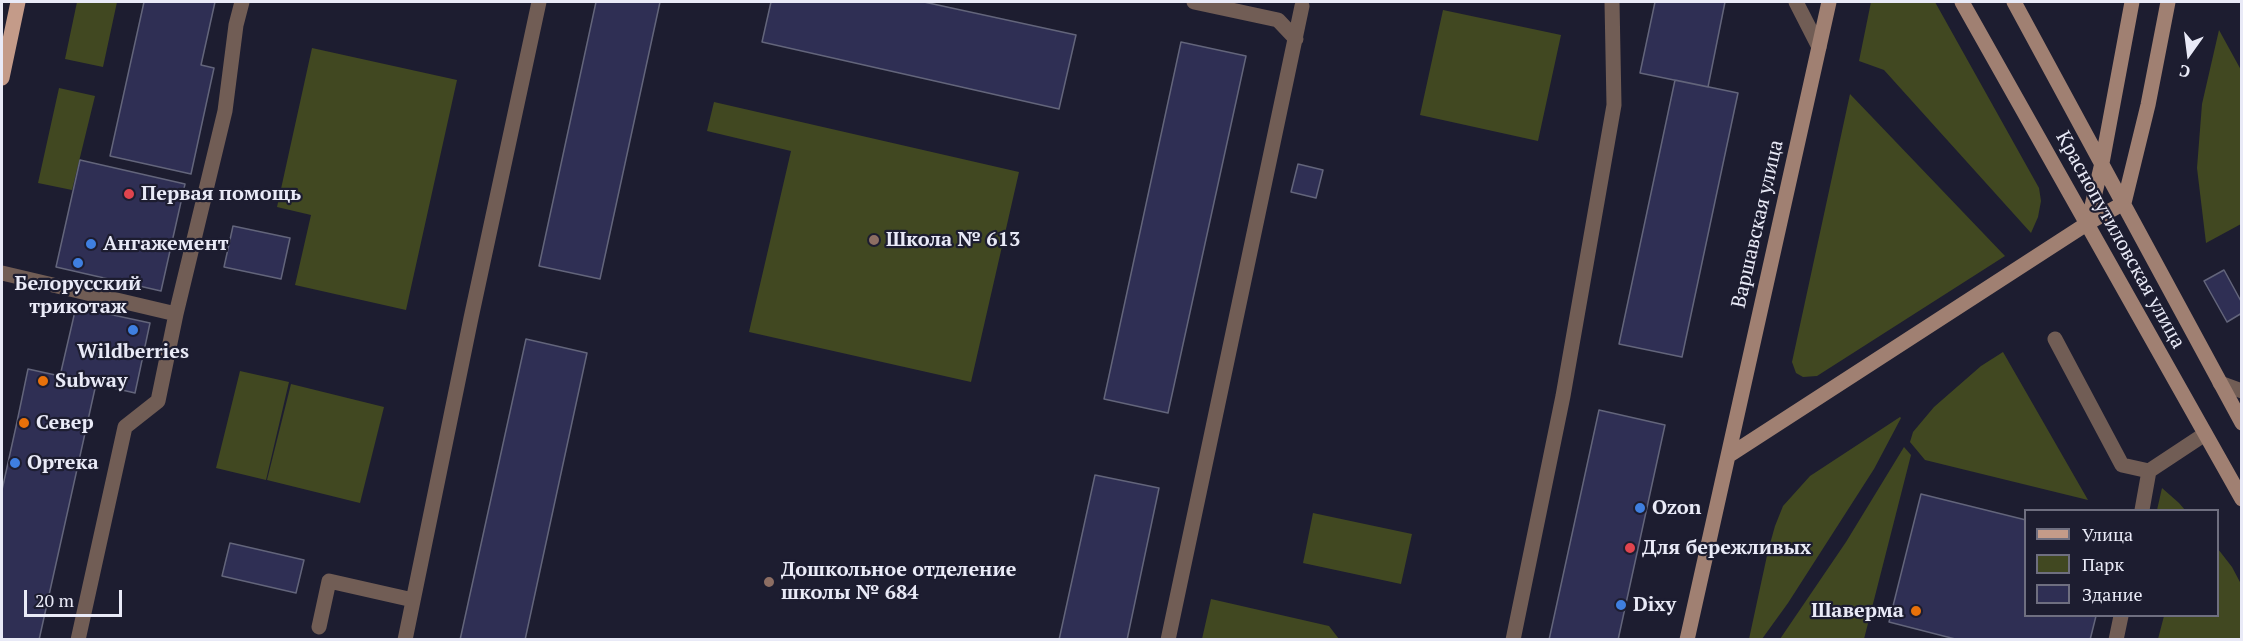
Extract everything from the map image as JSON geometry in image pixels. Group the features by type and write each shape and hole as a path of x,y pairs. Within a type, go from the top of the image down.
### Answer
{"main road":[{"path":"2,78 18,2"}],"street":[{"path":"78,639 125,427 158,400 207,179 225,111 236,25 242,2"},
{"path":"405,639 468,329 539,2"},
{"path":"1194,2 1278,20 1296,39"},
{"path":"1513,639 1563,396 1614,105 1612,2"},
{"path":"1796,2 1819,47"},
{"name":"Варшавская улица","path":"1687,639 1829,2"},
{"name":"Краснопутиловская улица","path":"1962,2 2241,499"},
{"name":"Краснопутиловская улица","path":"2014,2 2241,423"},
{"path":"2088,223 2102,163 2132,2"},
{"path":"1728,456 2088,223 2124,203 2148,105 2168,2"},
{"path":"1278,20 1306,4"},
{"path":"1168,639 1296,39 1306,4"},
{"path":"2,273 176,314"},
{"path":"2055,339 2122,465 2149,471 2205,434"},
{"path":"2220,383 2241,391"},
{"path":"2142,509 2149,471"},
{"path":"319,627 329,581 413,600"},
{"path":"2116,639 2121,617"}],"green space":[{"path":"77,2 117,2 103,67 65,59"},
{"path":"1871,2 1935,2 2039,188 2041,201 2038,217 2031,233 1884,70 1859,61"},
{"path":"1443,10 1561,35 1538,141 1420,115"},
{"path":"2219,30 2241,70 2241,224 2206,243 2197,168 2202,104"},
{"path":"312,48 457,80 406,310 295,285 311,215 277,207"},
{"path":"59,88 95,96 72,190 38,183"},
{"path":"1850,94 2005,256 1817,376 1803,377 1796,373 1792,362"},
{"path":"714,102 1019,172 971,382 749,332 791,151 707,131"},
{"path":"2003,352 2088,500 1925,460 1910,442 1913,432 1934,407 1981,366"},
{"path":"240,371 289,382 266,480 216,468"},
{"path":"291,384 384,407 360,503 267,480"},
{"path":"1900,417 1874,469 1788,603 1762,639 1749,639 1768,551 1783,506 1810,476"},
{"path":"1904,447 1911,455 1864,639 1780,639 1846,542"},
{"path":"2162,488 2184,509 2157,509"},
{"path":"1313,513 1412,534 1401,584 1303,563"},
{"path":"2219,550 2241,584 2241,639 2158,639 2164,617 2219,617"},
{"path":"1211,599 1329,626 1339,639 1202,639"}],"building":[{"path":"144,2 215,2 201,65 214,68 191,174 110,156"},
{"path":"596,2 660,2 600,279 539,266"},
{"path":"771,2 924,2 1076,35 1059,109 762,42"},
{"path":"1655,2 1725,2 1708,87 1640,73"},
{"path":"1181,42 1246,56 1168,413 1104,399"},
{"path":"1675,80 1738,93 1682,357 1619,344"},
{"path":"80,160 185,184 161,291 56,267"},
{"path":"1298,164 1323,170 1316,198 1291,192"},
{"path":"233,226 290,238 281,279 224,267"},
{"path":"2224,270 2242,303 2242,313 2227,322 2204,281"},
{"path":"76,307 150,323 135,393 96,384 39,640 2,640 2,490 28,369 60,376"},
{"path":"526,339 587,353 525,640 460,640"},
{"path":"1599,410 1665,425 1618,640 1549,640"},
{"path":"1095,475 1159,488 1127,640 1059,640"},
{"path":"1921,494 2024,520 2024,617 2096,617 2090,640 1959,640 1889,622"},
{"path":"230,543 304,560 296,593 222,576"}],"place":[{"name":"Первая помощь","path":"129,194"},
{"name":"Школа № 613","path":"874,240"},
{"name":"Ангажемент","path":"91,244"},
{"name":"Белорусский трикотаж","path":"78,263"},
{"name":"Wildberries","path":"133,330"},
{"name":"Subway","path":"43,381"},
{"name":"Север","path":"24,423"},
{"name":"Ортека","path":"15,463"},
{"name":"Ozon","path":"1640,508"},
{"name":"Для бережливых","path":"1630,548"},
{"name":"Дошкольное отделение школы № 684","path":"769,582"},
{"name":"Dixy","path":"1621,605"},
{"name":"Шаверма","path":"1916,611"}]}
